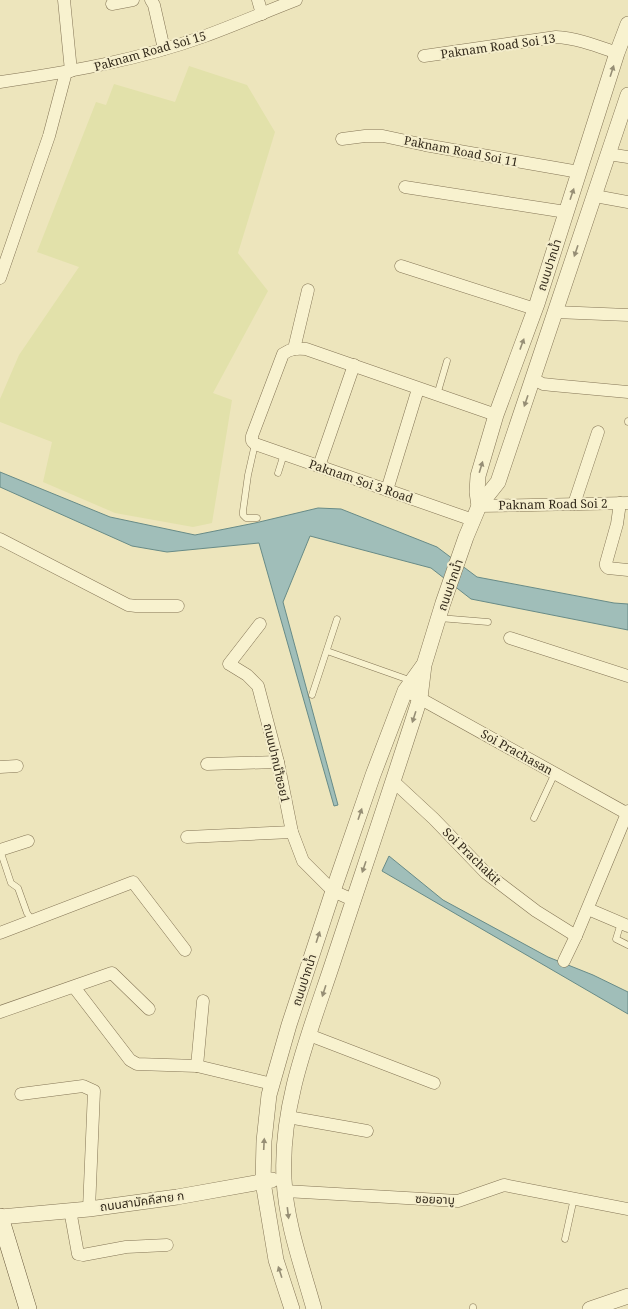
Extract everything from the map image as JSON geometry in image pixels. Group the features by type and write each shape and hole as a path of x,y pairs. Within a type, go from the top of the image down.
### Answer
{"main road":[{"path":"0,1217 28,1309"}],"street":[{"path":"0,278 49,136 68,71 64,0"},
{"path":"112,4 133,0"},
{"path":"151,0 154,5 164,49"},
{"path":"258,0 262,14"},
{"name":"Paknam Road Soi 15","path":"0,82 92,67 164,49 204,36 296,0"},
{"name":"ถนนปากน้ำ","path":"476,513 478,476 496,415 535,309 628,25"},
{"name":"Paknam Road Soi 13","path":"424,56 556,37 577,40 618,53"},
{"name":"ถนนปากน้ำ","path":"292,1309 276,1260 263,1182 264,1141 272,1084 289,1025 373,775 415,689 424,666 443,603 476,513 498,482 628,96"},
{"path":"593,130 615,135"},
{"name":"Paknam Road Soi 11","path":"342,138 383,136 425,145 580,172"},
{"path":"608,154 628,157"},
{"path":"405,187 566,212"},
{"path":"595,196 628,202"},
{"path":"402,266 535,309"},
{"path":"294,349 301,314 308,290"},
{"path":"555,312 628,315"},
{"path":"253,441 283,354 290,349 306,349 496,415"},
{"path":"319,466 354,365"},
{"path":"533,379 543,384 628,392"},
{"path":"387,490 418,389"},
{"path":"574,504 598,432"},
{"name":"Paknam Soi 3 Road","path":"253,441 284,454 387,490 476,513"},
{"path":"624,503 606,566 608,568 628,570"},
{"name":"Paknam Road Soi 2","path":"476,513 574,504 624,503"},
{"path":"0,539 128,605 178,606"},
{"name":"ถนนปากนำ้ซอย1","path":"260,624 229,664 247,675 258,686 278,762 292,832 303,861 333,891 354,900"},
{"path":"510,638 628,676"},
{"name":"ถนนปากน้ำ","path":"314,1309 289,1222 284,1185 285,1143 290,1099 309,1035 393,781 415,689"},
{"name":"Soi Prachasan","path":"415,689 555,773 628,813"},
{"path":"207,764 278,762"},
{"path":"0,767 17,766"},
{"name":"Soi Prachakit","path":"393,781 434,819 486,873 536,911 576,936"},
{"path":"564,961 588,909 628,813"},
{"path":"187,837 292,832"},
{"path":"0,850 28,841"},
{"path":"0,933 133,882 185,950"},
{"path":"588,909 625,925"},
{"path":"0,1012 112,973 149,1009"},
{"path":"74,987 130,1060 137,1064 197,1066 272,1084"},
{"path":"197,1066 203,1001"},
{"path":"309,1035 434,1083"},
{"path":"21,1094 84,1086 94,1091 89,1209"},
{"path":"288,1117 367,1131"},
{"name":"ถนนสามัคคีสาย ก","path":"0,1217 89,1209 177,1197 263,1182 284,1185"},
{"name":"ซอยอาบู","path":"284,1185 458,1201 504,1185 628,1209"},
{"path":"70,1210 78,1254 84,1255 126,1248 167,1245"},
{"path":"590,1309 628,1296"}],"lane":[{"path":"437,395 447,361"},
{"path":"253,441 243,515 246,518 257,518"},
{"path":"278,473 284,454"},
{"path":"438,618 488,622"},
{"path":"312,695 338,619"},
{"path":"327,651 415,689"},
{"path":"534,818 555,773"},
{"path":"0,850 11,883 18,888 27,912 33,921"},
{"path":"625,925 616,939 628,945"},
{"path":"565,1239 574,1198"}],"green space":[{"path":"189,66 247,85 275,132 238,253 268,291 213,393 232,400 212,523 193,527 115,513 43,482 52,442 0,422 0,399 19,355 79,267 37,252 96,102 106,105 114,84 175,102"}],"water":[{"path":"0,472 110,517 195,535 318,508 341,509 437,547 477,577 614,603 628,604 628,630 471,599 431,568 310,536 283,602 338,805 334,806 259,543 167,552 132,546 0,487"},
{"path":"389,856 443,900 548,957 593,975 628,992 628,1014 382,871"}]}
